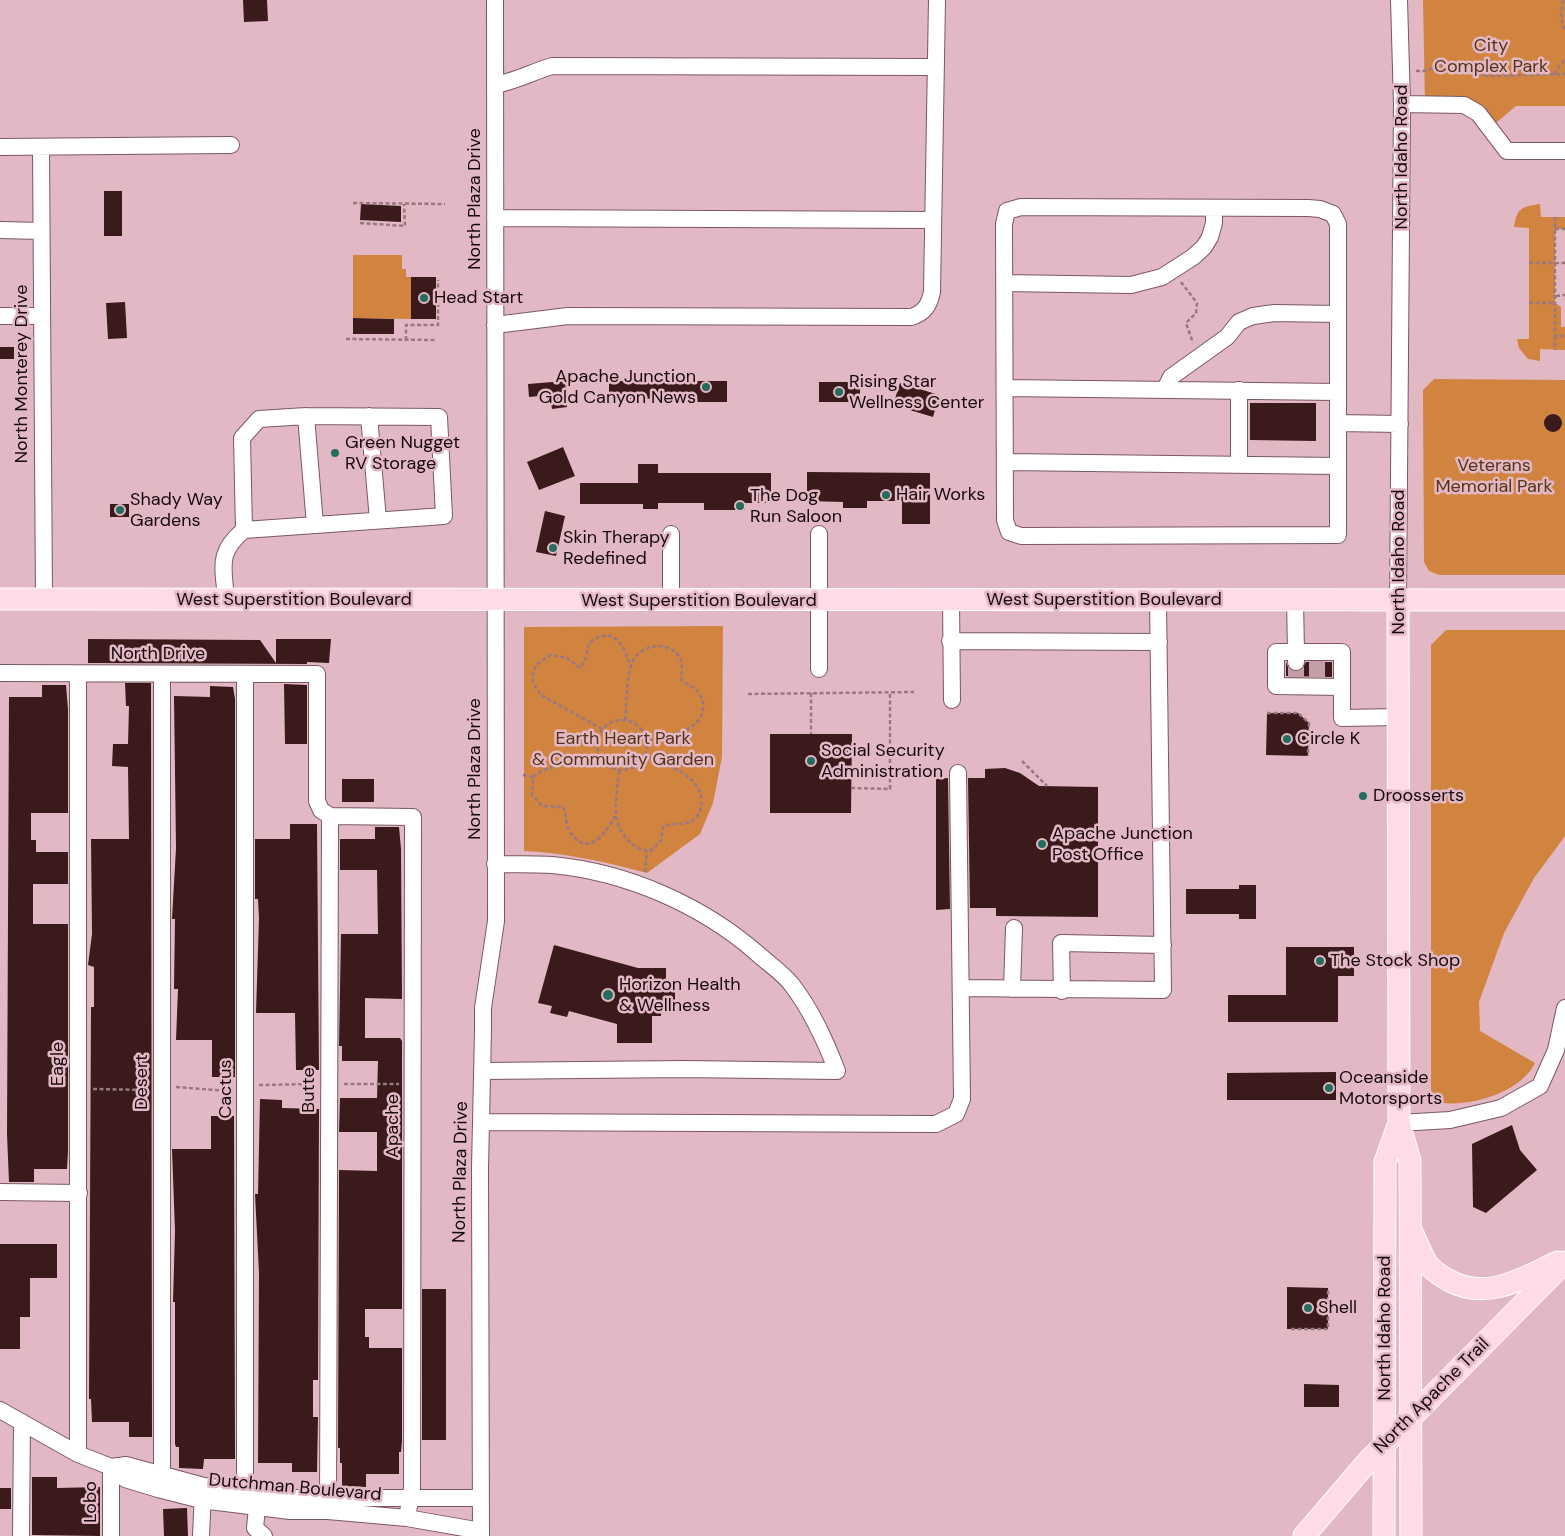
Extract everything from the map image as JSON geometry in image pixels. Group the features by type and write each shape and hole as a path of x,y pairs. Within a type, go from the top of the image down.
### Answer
{"main road":[{"name":"West Superstition Boulevard","path":"0,599 494,601 1565,600"},
{"name":"North Idaho Road","path":"1398,601 1399,1123 1410,1161 1411,1536"},
{"name":"North Idaho Road","path":"1384,1536 1385,1162 1399,1123"},
{"path":"1410,1228 1426,1263 1442,1276 1468,1288 1484,1289 1505,1286 1565,1258"},
{"name":"North Apache Trail","path":"1304,1536 1384,1444 1565,1262"}],"street":[{"name":"North Plaza Drive","path":"481,1534 481,1122 483,1008 496,922 494,601 495,0"},
{"path":"495,325 568,316 911,318 926,309 932,292 937,0"},
{"name":"North Idaho Road","path":"1398,601 1402,104 1399,0"},
{"path":"495,84 515,81 552,66 936,67"},
{"path":"1402,104 1464,105 1478,113 1507,151 1565,151"},
{"path":"0,147 232,145"},
{"name":"North Monterey Drive","path":"40,147 44,600"},
{"path":"1021,207 1308,208 1320,209 1333,214 1338,224 1338,535 1020,536 1009,532 1005,520 1004,283 1004,224 1007,211 1021,207"},
{"path":"1004,283 1131,285 1162,277 1193,257 1204,246 1210,237 1214,223 1214,208"},
{"path":"495,218 933,220"},
{"path":"0,230 41,231"},
{"path":"1165,389 1171,377 1199,359 1227,337 1239,322 1253,316 1274,313 1338,314"},
{"path":"0,316 42,316"},
{"path":"1005,388 1338,392"},
{"path":"1239,390 1239,464"},
{"path":"306,416 315,525"},
{"path":"226,600 224,554 232,540 244,530 444,516 439,416 306,416 259,419 242,438 244,530"},
{"path":"369,416 378,520"},
{"path":"1338,424 1400,424"},
{"path":"1005,462 1338,466"},
{"path":"670,534 670,601"},
{"path":"818,534 819,669"},
{"path":"951,600 952,700"},
{"path":"1295,600 1296,657"},
{"path":"961,988 1062,991 1164,990 1158,601"},
{"path":"950,641 1159,642"},
{"path":"1342,686 1317,670 1296,657 1276,652 1276,686 1296,682 1317,670 1342,652 1342,686 1342,718 1398,717"},
{"name":"North Drive","path":"0,673 317,674 317,800 321,810 330,816"},
{"name":"Eagle","path":"78,674 78,1454"},
{"name":"Desert","path":"160,1483 162,674"},
{"name":"Cactus","path":"246,674 251,1500 259,1534"},
{"path":"481,1122 936,1124 956,1114 962,1099 958,773"},
{"name":"Apache","path":"330,816 413,817 412,1488 407,1518"},
{"name":"Butte","path":"328,1505 330,816"},
{"path":"482,1071 684,1069 837,1071 819,1026 791,983 742,940 710,919 641,885 600,873 553,866 496,864"},
{"path":"1012,989 1014,928"},
{"path":"1062,991 1061,943 1163,945"},
{"path":"1399,1123 1450,1120 1501,1108 1540,1086 1556,1050 1565,1008"},
{"path":"0,1192 79,1194"},
{"name":"Dutchman Boulevard","path":"0,1410 78,1454 111,1468 126,1465 160,1483 203,1493 251,1500 290,1498 407,1518 481,1534"},
{"path":"22,1422 22,1536"},
{"name":"Lobo","path":"111,1468 111,1536"},
{"path":"201,1536 203,1493"},
{"name":"Dutchman Boulevard","path":"328,1505 410,1498 480,1498"}],"path":[{"path":"1563,0 1561,18 1565,31"},
{"path":"1554,74 1565,59"},
{"path":"1402,71 1424,71 1445,64 1487,76 1565,74"},
{"path":"353,203 445,204"},
{"path":"360,223 405,226 404,204"},
{"path":"1555,217 1555,350"},
{"path":"1555,229 1565,229"},
{"path":"1529,263 1565,263"},
{"path":"406,340 406,325 438,325 438,280"},
{"path":"1179,280 1195,298 1198,308 1196,313 1186,323 1199,359"},
{"path":"1556,296 1565,296"},
{"path":"438,298 450,298"},
{"path":"1529,303 1555,303"},
{"path":"1555,336 1565,336"},
{"path":"346,339 435,340"},
{"path":"602,729 541,695 533,681 533,672 536,665 550,655 567,658 580,668 585,661 589,643 601,635 608,635 621,643 630,666 625,720"},
{"path":"630,666 641,650 660,646 667,648 681,659 682,681 697,690 703,701 704,710 696,724 647,741"},
{"path":"748,694 914,692"},
{"path":"852,788 890,789 890,693"},
{"path":"811,694 811,734"},
{"path":"1267,713 1298,713 1309,723 1308,756"},
{"path":"625,720 637,725 647,741 645,756 637,766 619,771 606,765 598,755 596,742 602,729 612,722 625,720"},
{"path":"598,755 543,770 533,777 531,788 536,801 548,808 563,807 568,829 580,841 588,843 602,837 616,816"},
{"path":"619,771 616,816 628,841 642,851 646,851 657,846 661,841 663,827 666,825 685,824 694,820 700,813 702,803 701,793 687,775 645,756"},
{"path":"1022,761 1047,786"},
{"path":"523,775 533,777"},
{"path":"641,885 646,851"},
{"path":"1291,1329 1328,1329 1328,1288"}],"green space":[{"name":"City Complex Park","path":"1423,0 1565,0 1565,106 1516,106 1490,128 1478,113 1425,104"},
{"path":"1540,204 1541,217 1565,217 1565,229 1555,229 1555,303 1561,307 1561,327 1565,327 1565,350 1540,349 1540,361 1528,359 1519,348 1517,339 1529,339 1529,228 1514,227 1521,210 1528,206"},
{"path":"353,255 402,255 402,269 406,269 406,277 411,277 411,319 353,318"},
{"name":"Veterans Memorial Park","path":"1434,379 1565,380 1565,575 1439,575 1429,571 1424,562 1423,390"},
{"name":"Earth Heart Park & Community Garden","path":"723,626 722,757 713,803 700,834 647,873 586,859 524,851 524,627"},
{"path":"1446,630 1565,630 1565,836 1534,878 1504,933 1479,1002 1480,1031 1535,1063 1528,1074 1504,1091 1474,1101 1459,1103 1431,1101 1431,645"}],"building":[{"path":"243,0 267,0 268,21 244,22"},
{"path":"104,191 122,191 122,236 104,236"},
{"path":"361,204 401,206 401,222 360,220"},
{"name":"Head Start","path":"411,277 436,277 436,319 411,319"},
{"path":"125,302 127,338 108,339 106,303"},
{"path":"353,318 394,319 394,334 353,334"},
{"path":"0,347 14,347 14,359 0,359"},
{"path":"565,381 567,407 552,409 550,395 529,397 528,384"},
{"path":"609,381 727,381 727,402 685,402 685,395 654,395 654,399 637,398 637,402 609,402"},
{"name":"Rising Star Wellness Center","path":"819,382 860,382 860,402 819,402"},
{"path":"900,383 939,395 933,417 893,405"},
{"path":"1250,403 1316,403 1316,441 1250,440"},
{"path":"1553,414 1559,417 1562,423 1559,429 1553,432 1547,429 1544,423 1547,417"},
{"path":"563,447 575,476 539,490 527,462"},
{"path":"638,464 658,464 658,473 771,473 771,503 745,503 745,510 704,510 704,503 658,503 658,509 643,509 643,504 580,504 580,483 638,483"},
{"path":"807,472 930,473 930,524 902,524 902,501 867,501 867,508 843,508 843,502 807,501"},
{"name":"Shady Way Gardens","path":"110,504 129,504 129,517 110,517"},
{"path":"545,511 565,516 556,556 536,552"},
{"path":"88,639 260,640 276,663 276,639 331,639 329,663 307,662 307,664 88,663"},
{"path":"1286,662 1288,667 1296,672 1301,670 1306,662 1332,662 1332,677 1286,676"},
{"path":"125,683 151,683 152,1437 129,1437 129,1422 92,1422 91,1399 89,1399 91,1007 94,1007 94,967 88,965 92,934 91,839 129,839 128,767 112,766 113,744 128,744 129,706 126,706"},
{"path":"284,684 307,685 307,744 285,744"},
{"path":"42,685 66,685 68,709 68,813 31,813 31,840 36,840 36,852 68,852 68,884 33,884 33,924 68,924 67,1169 34,1169 34,1182 9,1182 7,1134 9,697 42,697"},
{"path":"210,686 233,687 235,699 235,1077 212,1077 212,1040 176,1040 178,989 174,989 175,919 172,919 176,848 174,696 210,697"},
{"name":"Circle K","path":"1267,713 1298,713 1309,723 1308,756 1266,755"},
{"name":"Social Security Administration","path":"770,734 852,734 851,813 770,813"},
{"name":"Apache Junction Post Office","path":"1005,768 1020,773 1039,786 1098,787 1098,917 996,916 996,908 970,908 968,778 985,778 985,769"},
{"path":"948,778 950,909 936,910 936,779"},
{"path":"342,779 374,779 374,802 342,802"},
{"path":"290,824 317,824 319,1070 296,1070 295,1013 256,1013 259,918 258,899 255,899 255,839 290,839"},
{"path":"375,827 399,827 401,849 402,999 365,998 365,1038 400,1038 402,1041 402,1309 365,1309 365,1337 369,1337 369,1348 402,1348 402,1441 401,1452 399,1452 399,1474 366,1474 366,1487 342,1486 342,1463 340,1463 340,1448 338,1448 339,1170 377,1171 377,1132 339,1132 340,1098 377,1098 378,1061 342,1061 342,1046 339,1046 341,934 378,934 377,870 340,870 340,839 375,839"},
{"path":"1239,885 1256,885 1256,919 1239,919 1239,914 1186,914 1186,889 1239,889"},
{"name":"Horizon Health & Wellness","path":"554,945 638,968 666,968 666,987 675,987 675,1008 661,1008 661,1016 652,1016 652,1043 617,1043 617,1024 569,1011 567,1017 550,1013 552,1006 538,1003"},
{"path":"1286,947 1354,947 1354,976 1338,976 1338,1022 1228,1022 1228,995 1286,995"},
{"path":"1336,1072 1336,1100 1227,1100 1227,1073"},
{"path":"260,1099 282,1100 282,1108 319,1109 318,1380 313,1380 313,1417 318,1417 317,1472 292,1472 292,1463 258,1463 259,1273 255,1194 258,1194"},
{"path":"211,1116 234,1116 235,1459 204,1459 203,1469 179,1468 179,1447 176,1447 175,1444 175,1302 173,1302 175,1231 172,1149 211,1149"},
{"path":"1512,1125 1520,1150 1537,1170 1486,1213 1473,1207 1472,1144"},
{"path":"0,1244 57,1244 57,1278 30,1278 30,1317 20,1317 20,1349 0,1349"},
{"name":"Shell","path":"1287,1287 1328,1288 1328,1329 1287,1329"},
{"path":"422,1289 446,1289 446,1440 422,1440"},
{"path":"1304,1384 1339,1385 1339,1407 1304,1407"},
{"path":"32,1477 57,1477 57,1488 100,1487 100,1536 32,1535"},
{"path":"0,1488 11,1488 11,1509 0,1509"},
{"path":"187,1508 188,1536 164,1536 163,1509"}],"tunnel":[{"path":"1317,661 1317,678"},
{"path":"1296,662 1296,678"}],"place":[{"name":"Head Start","path":"424,298"},
{"name":"Apache Junction Gold Canyon News","path":"706,387"},
{"name":"Rising Star Wellness Center","path":"839,392"},
{"name":"Green Nugget RV Storage","path":"335,453"},
{"name":"Hair Works","path":"886,495"},
{"name":"The Dog Run Saloon","path":"740,506"},
{"name":"Shady Way Gardens","path":"120,510"},
{"name":"Skin Therapy Redefined","path":"553,548"},
{"name":"Circle K","path":"1287,739"},
{"name":"Social Security Administration","path":"811,761"},
{"name":"Droosserts","path":"1363,796"},
{"name":"Apache Junction Post Office","path":"1042,844"},
{"name":"The Stock Shop","path":"1320,961"},
{"name":"Horizon Health & Wellness","path":"608,995"},
{"name":"Oceanside Motorsports","path":"1329,1088"},
{"name":"Shell","path":"1308,1308"}]}
